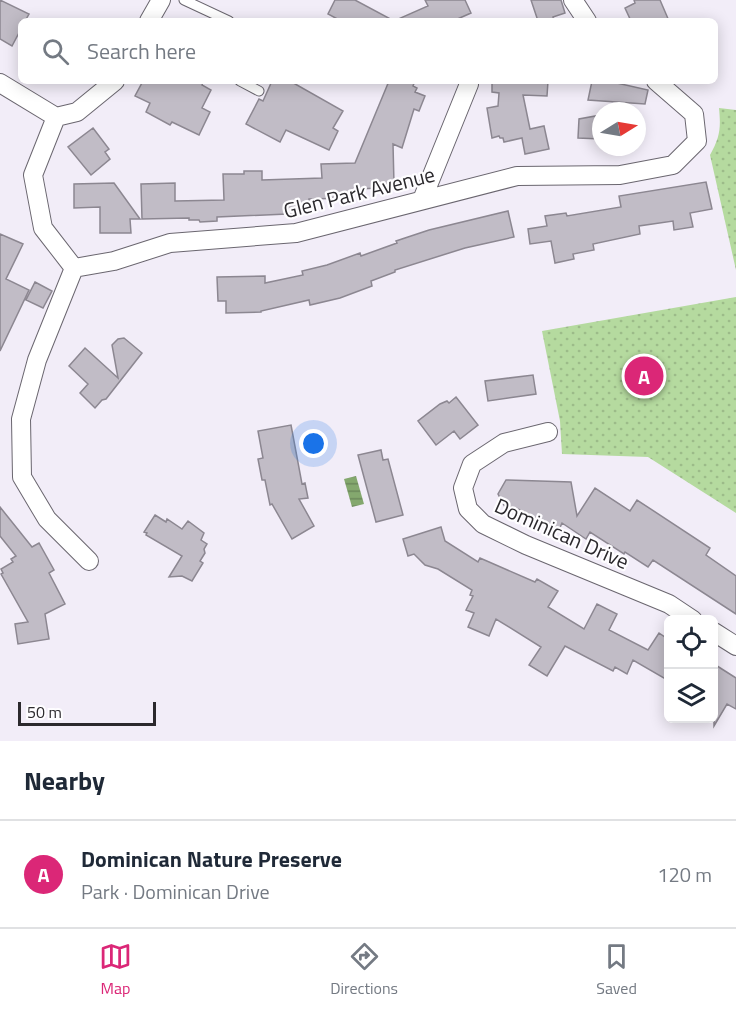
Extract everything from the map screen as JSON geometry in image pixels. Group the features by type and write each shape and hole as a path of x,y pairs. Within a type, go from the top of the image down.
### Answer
{"street":[{"path":"151,18 161,0"},
{"path":"573,0 585,18"},
{"path":"0,83 56,117 77,112 111,84"},
{"path":"422,200 469,84"},
{"name":"Glen Park Avenue","path":"74,268 114,261 170,243 296,233 517,176 620,175 673,165 698,141 694,114 659,84"},
{"path":"56,117 33,176 43,228 74,268 37,360 21,418 22,477 47,519 89,561"},
{"name":"Dominican Drive","path":"548,432 504,443 472,464 463,488 468,509 483,524 669,604 686,615"},
{"path":"718,635 736,646"}],"lane":[{"path":"184,0 223,18"},
{"path":"246,84 259,91"}],"shaded area":[{"path":"719,108 736,110 736,270 710,155 719,132"},
{"path":"736,297 736,513 648,457 562,454 560,421 542,331"},
{"path":"356,476 364,504 352,507 344,479"}],"building":[{"path":"0,0 29,14 27,18 18,18 18,35 12,46 0,39"},
{"path":"335,0 355,0 388,18 335,18 328,14"},
{"path":"425,0 465,0 471,13 460,18 401,18 428,6"},
{"path":"531,0 561,0 565,13 553,18 537,18"},
{"path":"634,0 660,0 668,18 630,18 625,8 635,3"},
{"path":"141,84 202,84 211,90 202,108 210,112 199,135 172,122 170,125 146,112 150,103 135,96"},
{"path":"271,84 295,84 343,111 333,128 338,131 329,150 286,130 280,142 246,124 259,99 263,101"},
{"path":"388,84 414,84 413,86 417,88 415,92 425,96 419,111 414,109 402,148 393,144 394,184 351,191 351,198 309,199 309,213 217,217 217,221 200,222 189,220 189,218 142,219 141,184 175,183 175,201 224,200 223,174 262,171 262,180 322,178 321,164 355,163"},
{"path":"492,84 548,84 547,96 523,95 530,129 544,126 549,149 525,154 522,138 504,142 499,136 492,138 487,108 498,106 499,93 492,92"},
{"path":"591,84 621,84 648,90 645,102 588,100"},
{"path":"592,117 592,139 578,138 579,119"},
{"path":"93,128 109,149 105,152 110,159 91,175 68,147"},
{"path":"706,182 712,209 690,213 693,227 674,230 673,221 639,226 640,234 593,244 594,250 573,254 574,259 555,263 551,241 530,244 528,229 547,226 545,216 566,213 567,216 621,207 619,196"},
{"path":"114,183 140,219 130,219 131,233 100,233 100,207 74,208 74,184"},
{"path":"508,211 514,237 465,248 395,270 395,272 371,281 372,286 340,298 310,305 309,300 261,312 226,313 226,301 218,301 217,277 265,276 265,283 303,275 302,271 360,253 361,256 429,230"},
{"path":"0,234 23,244 6,279 29,290 0,351"},
{"path":"35,282 52,291 43,308 26,300"},
{"path":"124,338 142,353 106,399 95,408 80,393 88,384 69,366 85,348 118,378 112,345 118,339"},
{"path":"533,375 536,394 488,401 485,381"},
{"path":"456,397 478,425 460,439 454,431 436,445 418,421 440,404 447,401 449,403"},
{"path":"291,425 302,484 305,483 308,498 299,499 314,526 292,539 272,504 270,505 258,459 263,458 258,431"},
{"path":"381,450 383,460 388,459 403,515 376,522 358,455"},
{"path":"506,480 571,482 577,516 595,488 630,511 637,500 710,548 706,555 736,576 736,614 653,560 648,567 590,532 586,539 562,523 559,530 516,508 505,507 498,494"},
{"path":"0,507 32,547 39,543 54,570 49,573 65,604 45,614 49,639 18,644 15,624 28,622 1,574 3,573 1,569 13,562 11,559 16,556 0,536"},
{"path":"155,515 166,522 167,519 182,529 188,521 204,533 201,540 207,544 200,561 203,563 192,581 182,576 169,577 182,556 144,532"},
{"path":"441,527 445,541 478,562 480,558 535,582 537,579 558,591 548,607 584,629 597,604 617,614 609,630 648,650 659,633 664,636 664,678 633,660 627,674 615,667 613,671 565,646 547,676 529,665 541,647 496,619 489,636 468,627 474,613 466,610 473,596 470,595 472,590 438,569 425,565 414,554 408,556 403,539"},
{"path":"718,667 736,678 736,709 727,704 718,719"}],"place":[{"name":"Dominican Nature Preserve","path":"644,376"}]}
